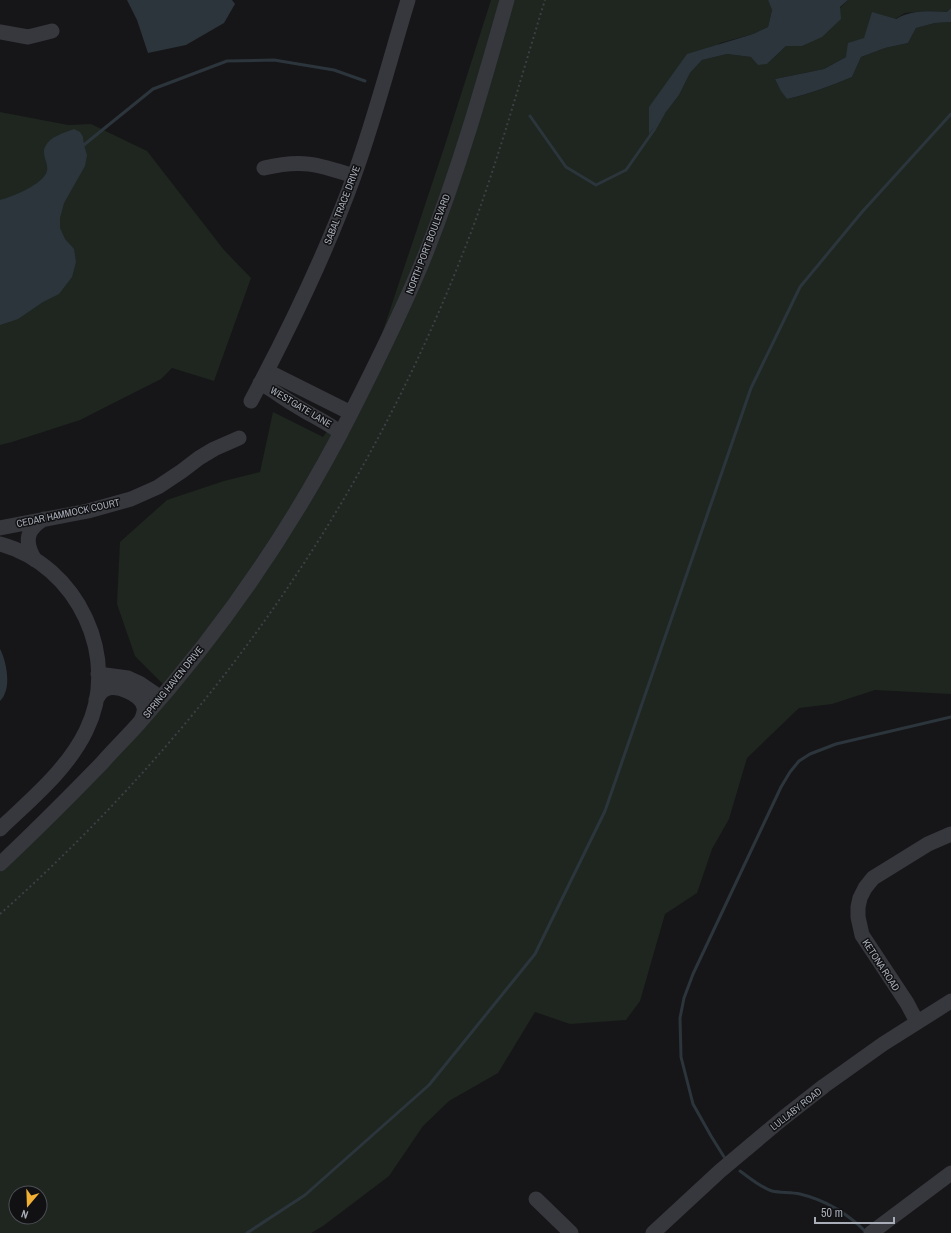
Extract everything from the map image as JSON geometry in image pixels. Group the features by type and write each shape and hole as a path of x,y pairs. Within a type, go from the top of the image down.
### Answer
{"street":[{"name":"NORTH PORT BOULEVARD","path":"317,476 366,386 402,308 442,209 465,144 507,0"},
{"name":"SABAL TRACE DRIVE","path":"251,401 303,299 354,176 376,112 406,1"},
{"path":"0,32 28,37 52,31"},
{"path":"264,168 292,163 314,164 354,176"},
{"name":"WESTGATE LANE","path":"264,377 298,386 351,413"},
{"name":"WESTGATE LANE","path":"264,377 278,393 290,402 341,433"},
{"path":"290,402 298,386"},
{"name":"CEDAR HAMMOCK COURT","path":"0,528 102,508 143,494 170,479 214,449 239,438"},
{"name":"SPRING HAVEN DRIVE","path":"0,864 37,829 140,722 161,698 204,644 247,586 317,476"},
{"path":"35,560 28,544 29,537 31,530 35,525 44,519"},
{"path":"0,544 25,554 35,560 55,574 67,587 84,613 94,639 98,662 96,700 91,721 72,755 46,785 0,829"},
{"path":"98,674 128,678 139,683 161,698"},
{"path":"96,700 104,690 110,688 127,691 142,702 144,714 140,722"},
{"name":"KETONA ROAD","path":"917,1022 862,936 858,917 858,907 860,898 865,888 873,878 928,844 951,834"},
{"name":"LULLABY ROAD","path":"659,1231 720,1171 782,1119 877,1048 951,1001"},
{"path":"872,1233 951,1174"},
{"path":"536,1199 571,1233"}],"shaded area":[{"path":"127,0 232,0 235,4 224,23 186,45 148,53 137,20"},
{"path":"491,0 501,0 471,105 421,251 376,352 443,151"},
{"path":"513,0 768,0 772,10 768,27 753,34 720,43 649,107 649,133 679,95 690,73 702,60 727,54 751,57 767,64 786,46 802,46 848,0 951,0 951,8 947,12 925,11 905,13 864,38 846,57 824,69 775,79 787,99 828,87 852,77 861,57 885,48 908,43 916,28 935,23 951,22 951,694 875,690 832,704 799,708 747,758 729,819 712,849 697,893 665,914 640,1001 626,1020 570,1024 535,1012 498,1073 449,1101 423,1126 389,1176 323,1226 311,1233 0,1233 0,872 36,839 143,730 161,706 371,388"},
{"path":"768,0 848,0 840,7 841,19 822,37 802,46 786,46 767,64 758,65 751,57 727,54 702,60 690,73 679,95 649,134 649,107 687,54 753,34 768,27 772,10"},
{"path":"951,8 951,22 935,23 916,28 908,43 885,48 861,57 852,77 828,87 787,99 775,79 824,69 846,57 848,43 864,38 872,12 896,19 908,14 927,11 947,12"},
{"path":"0,112 68,125 91,124 147,151 224,250 251,278 214,381 172,368 161,379 80,420 0,445"},
{"path":"74,129 80,132 83,137 87,155 85,166 64,203 60,218 60,228 65,239 74,249 76,262 72,277 59,294 43,302 18,319 0,325 0,200 19,193 40,181 45,176 47,171 44,150 47,143 58,135"},
{"path":"273,412 323,437 328,430 334,435 296,500 255,564 211,625 164,685 135,656 117,604 120,542 167,500 224,481 260,472"},
{"path":"0,649 6,665 7,683 4,695 0,701"}],"waterway":[{"path":"80,148 153,89 227,61 274,60 334,70 365,81"},
{"path":"530,116 566,167 596,185 626,170 654,130 663,114"},
{"path":"247,1233 305,1195 429,1085 535,954 605,811 751,388 800,287 862,212 951,114"},
{"path":"726,1160 693,1104 681,1057 680,1018 684,998 693,974 781,787 799,761 810,754 836,744 951,717"},
{"path":"740,1171 759,1185 772,1191 800,1194 836,1208 852,1219 866,1232"}]}
